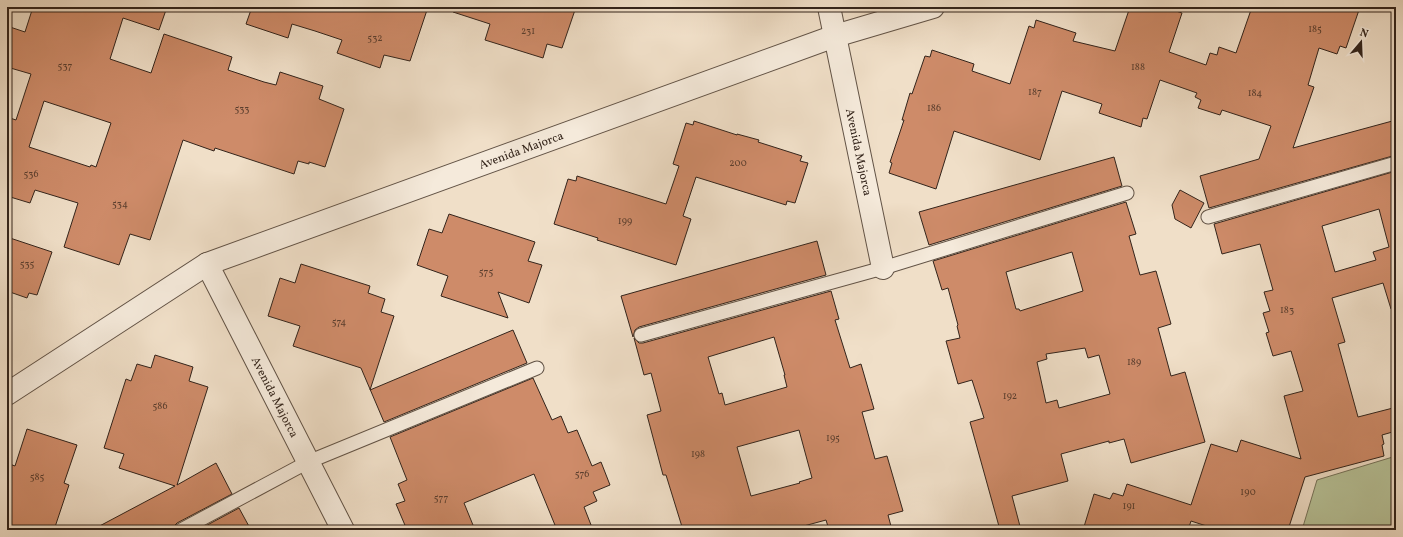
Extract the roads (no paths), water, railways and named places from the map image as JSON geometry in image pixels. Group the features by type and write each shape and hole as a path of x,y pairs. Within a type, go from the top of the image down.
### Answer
{"street":[{"name":"Avenida Majorca","path":"829,7 883,268"},
{"name":"Avenida Majorca","path":"7,394 207,264 835,36 932,7"},
{"name":"Avenida Majorca","path":"207,264 342,530"}],"lane":[{"path":"1208,217 1396,163"},
{"path":"641,335 883,268 1127,193"},
{"path":"182,530 308,462 538,368"}]}
